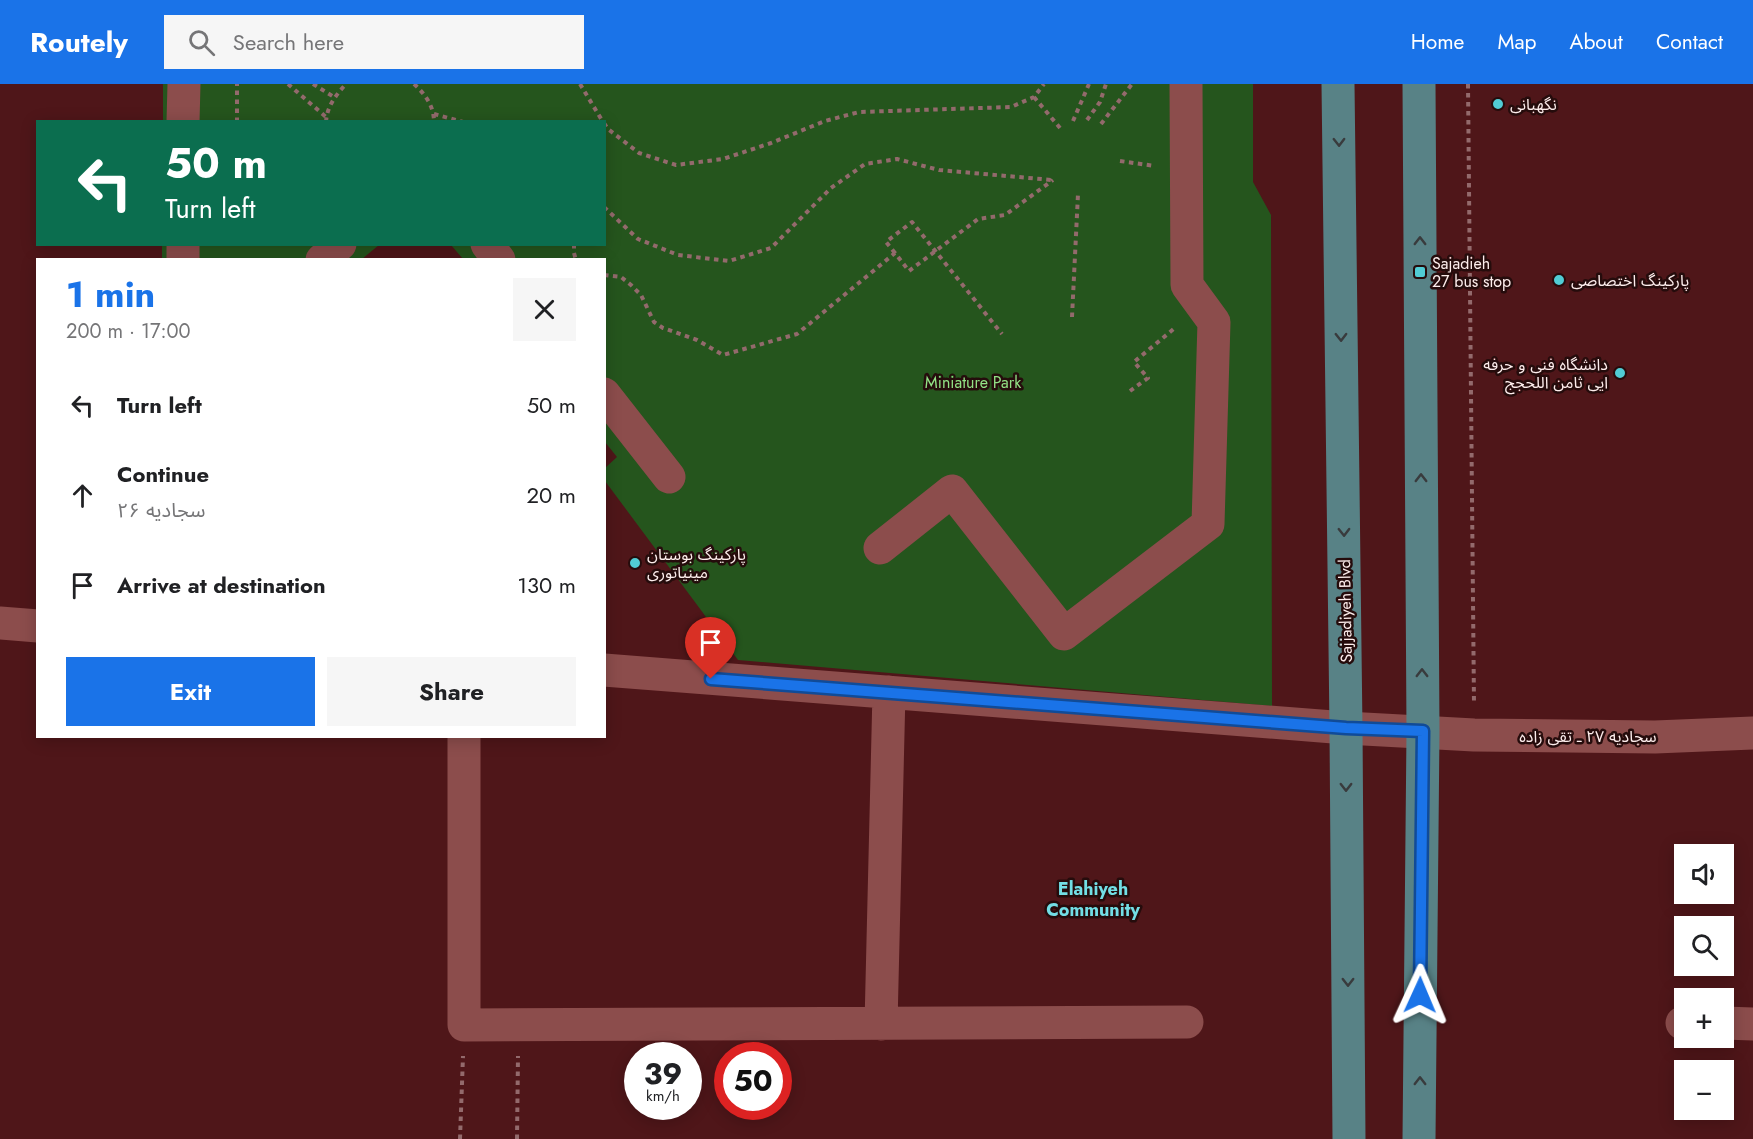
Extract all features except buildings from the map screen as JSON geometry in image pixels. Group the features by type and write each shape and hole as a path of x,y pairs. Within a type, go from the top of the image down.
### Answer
{"main road":[{"name":"Sajjadiyeh Blvd","path":"1338,84 1349,1139"},
{"path":"1419,84 1423,731 1419,1139"}],"street":[{"path":"183,120 184,84"},
{"path":"880,548 952,491 1064,634 1208,524 1214,322 1187,285 1186,84"},
{"path":"324,258 338,246"},
{"path":"606,397 669,477"},
{"path":"0,623 36,626"},
{"name":"سجادیه ۲۷ ـ تقی زاده","path":"606,670 1346,728 1474,735 1655,737 1753,732"},
{"path":"881,1024 889,692"},
{"path":"464,738 464,1025 1187,1022"},
{"path":"1734,1023 1753,1024"}],"path":[{"path":"237,84 237,120"},
{"path":"288,84 326,119 334,97 346,84"},
{"path":"313,84 334,97"},
{"path":"414,84 425,94 434,114 434,120"},
{"path":"580,84 603,120"},
{"path":"606,126 639,153 676,165 723,159 825,121 859,112 1011,107 1034,98 1044,84"},
{"path":"1073,121 1089,84"},
{"path":"1087,120 1100,102 1106,84"},
{"path":"1101,124 1132,84"},
{"path":"1468,84 1474,735"},
{"path":"1034,98 1060,128"},
{"path":"434,114 456,120"},
{"path":"606,209 638,239 678,255 729,261 771,248 831,188 865,164 897,159 939,170 1007,174 1053,180 1005,215 978,219 935,251 909,272 886,242 912,222 935,251 1002,334"},
{"path":"1072,317 1078,194"},
{"path":"606,274 621,277 631,285 641,296 654,322 663,328 697,340 723,356 797,334 895,253"},
{"path":"1130,391 1148,378 1134,362 1202,305"},
{"path":"460,1139 464,1025"},
{"path":"517,1139 518,1025"}],"green space":[{"name":"Miniature Park","path":"163,84 1253,84 1253,182 1271,215 1272,706 738,660 606,482 606,467 617,457 606,443 606,258 462,258 452,246 606,246 606,120 163,120"},
{"path":"162,246 378,246 363,258 162,258"}],"place":[{"name":"نگهبانی","path":"1498,104"},
{"name":"Sajadieh 27 bus stop","path":"1420,272"},
{"name":"پارکینگ اختصاصی","path":"1559,280"},
{"name":"دانشگاه فنی و حرفه ایی ثامن اللحجج","path":"1620,373"},
{"name":"پارکینگ بوستان مینیاتوری","path":"635,563"}],"district":[{"name":"Elahiyeh Community","path":"1093,899"}],"route":[{"path":"711,679 1346,728 1423,731 1420,995"}]}
